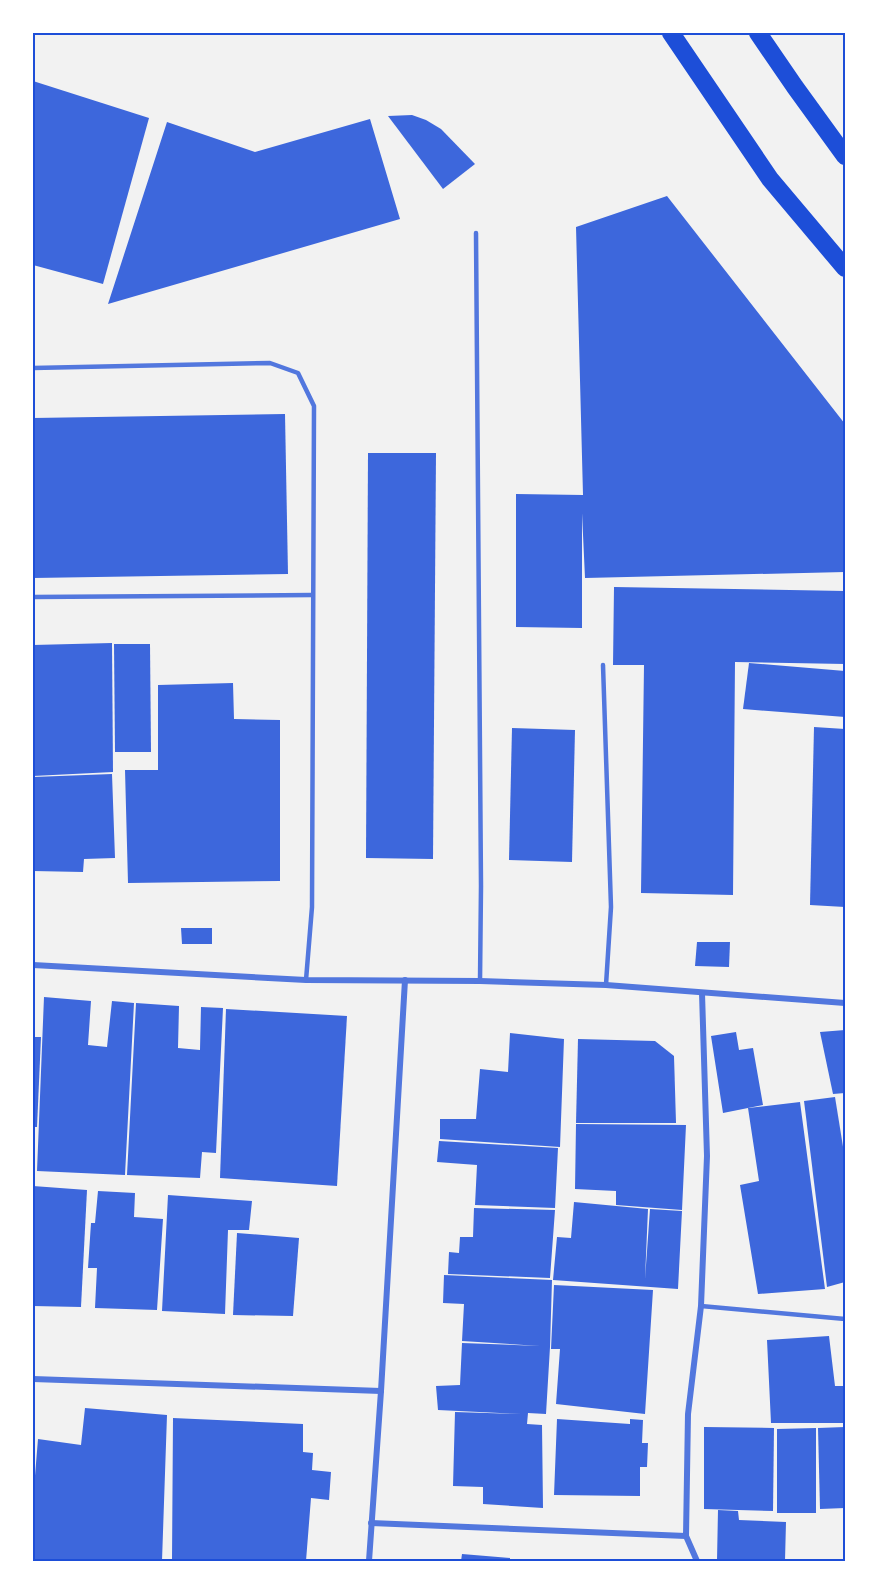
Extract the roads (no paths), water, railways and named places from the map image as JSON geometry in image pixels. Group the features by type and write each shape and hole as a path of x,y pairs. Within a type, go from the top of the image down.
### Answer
{"highway":[{"path":"671,33 770,179 845,268"},
{"path":"758,33 845,156"}],"street":[{"path":"33,965 306,980 480,981 606,985 845,1003"},
{"path":"369,1561 405,980"},
{"path":"697,1561 686,1536 688,1414 701,1306 707,1156 702,993"},
{"path":"33,1379 381,1391"},
{"path":"371,1523 686,1536"}],"lane":[{"path":"476,232 480,981"},
{"path":"33,368 270,363 298,373 314,406 312,907 306,980"},
{"path":"33,597 312,595"},
{"path":"603,665 611,907 606,985"},
{"path":"701,1306 845,1319"}]}
